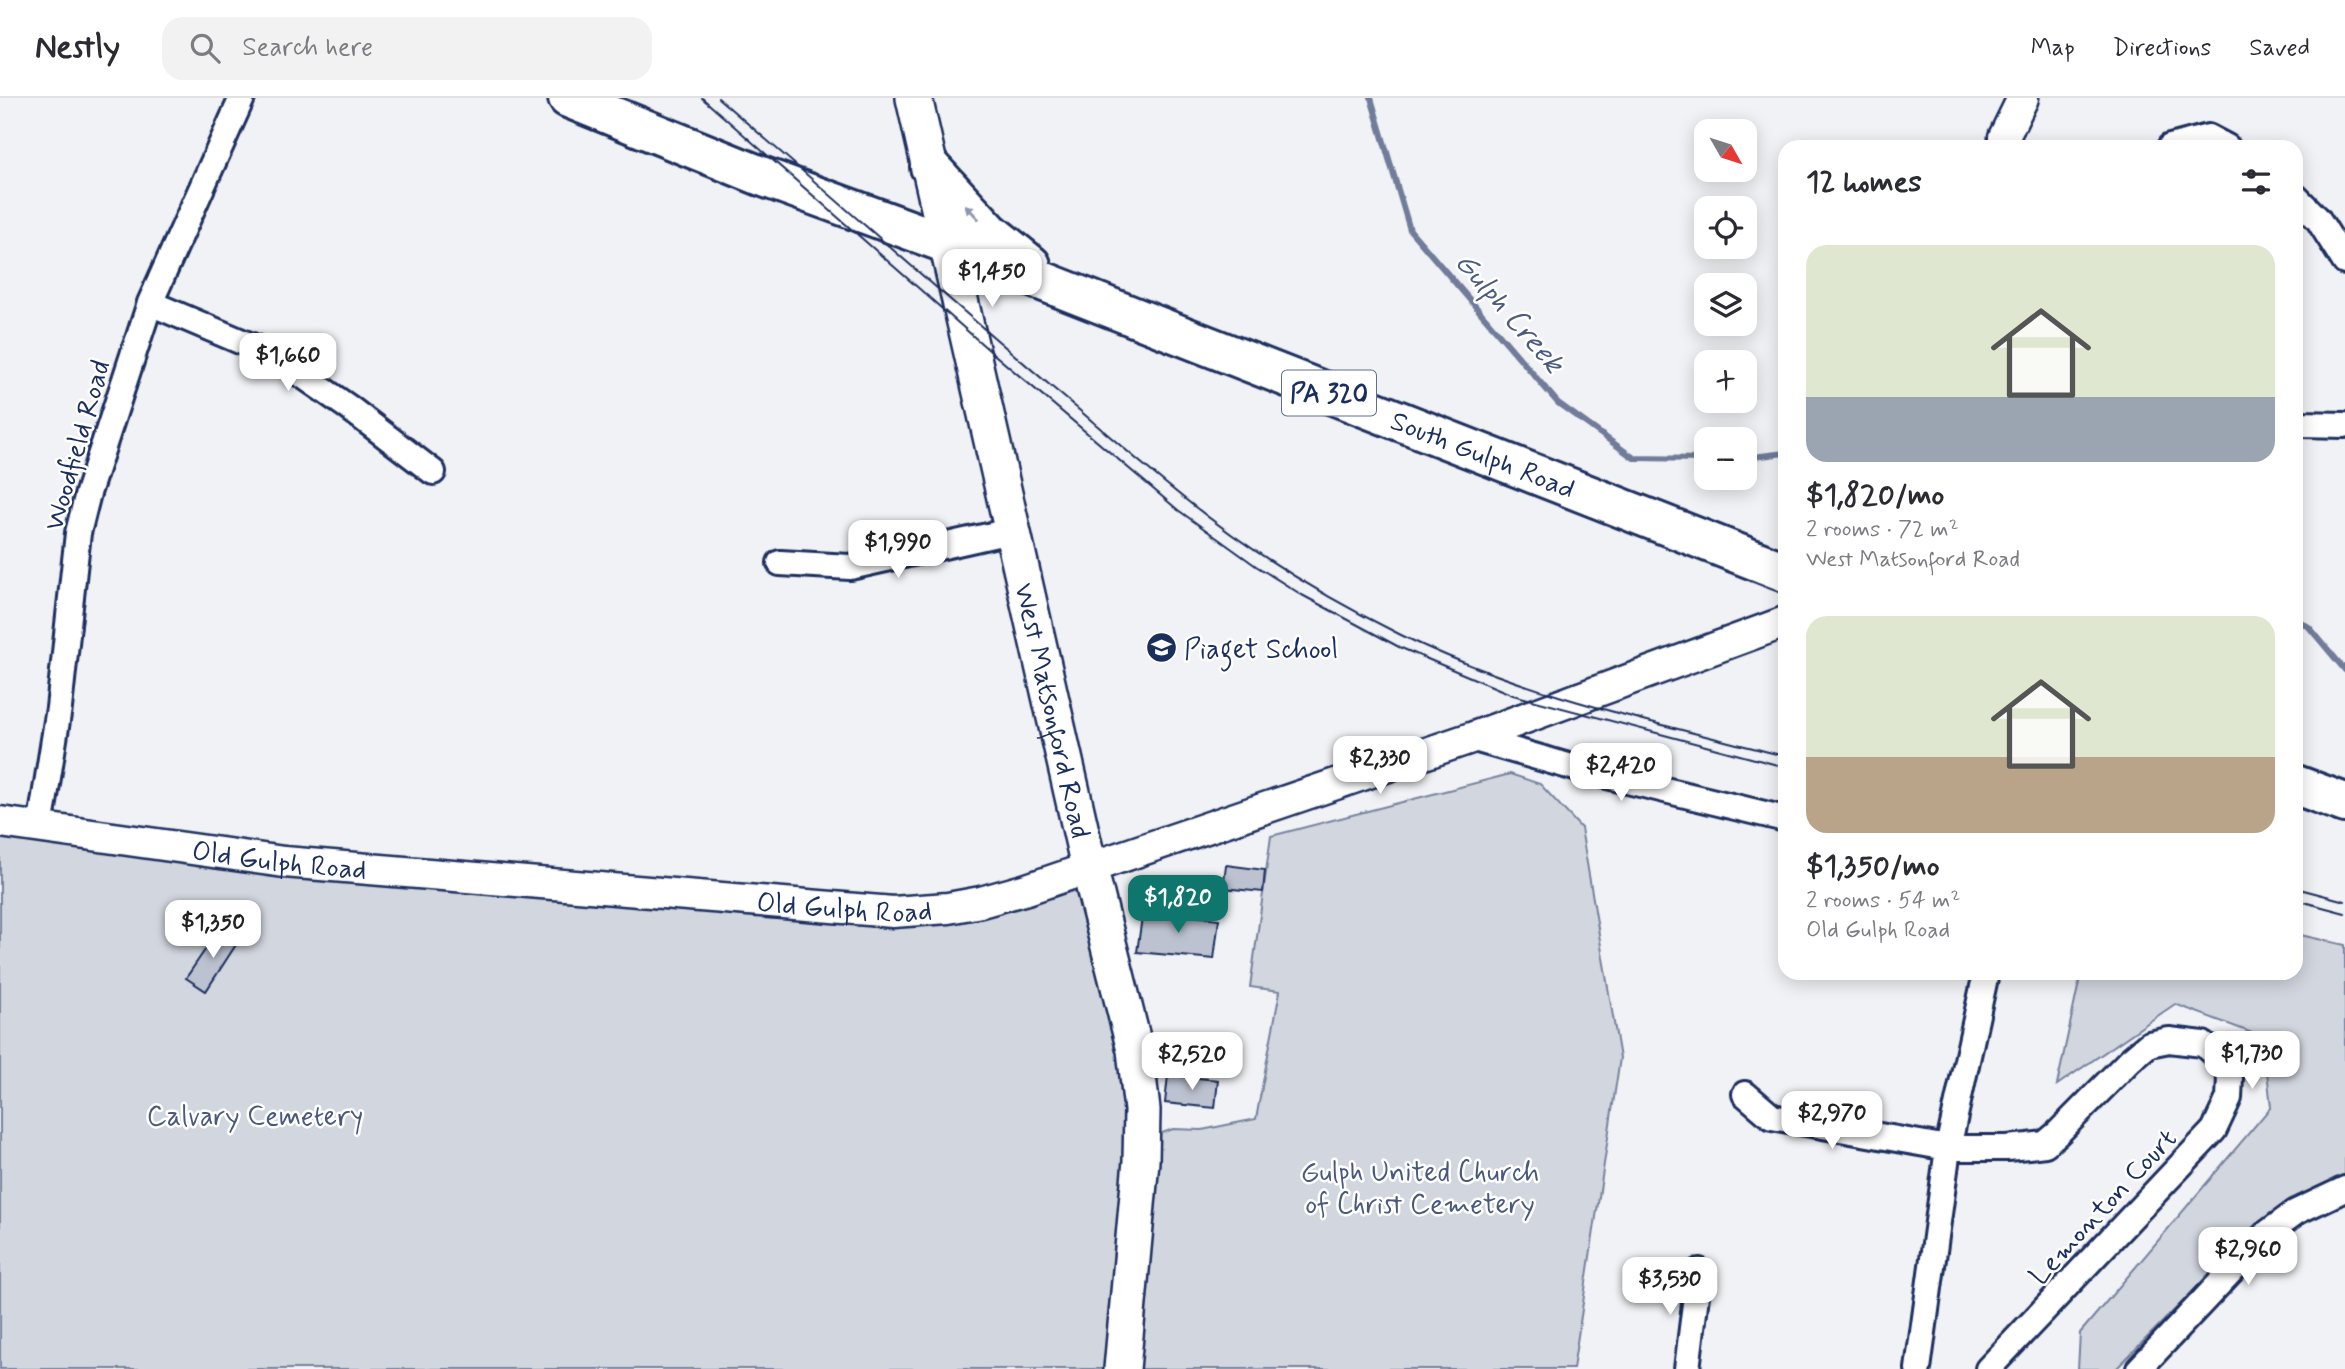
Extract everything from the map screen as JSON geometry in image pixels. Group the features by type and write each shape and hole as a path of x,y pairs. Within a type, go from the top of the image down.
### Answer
{"main road":[{"name":"PA 320","path":"568,98 761,176 948,244"},
{"name":"West Matsonford Road","path":"914,98 981,386 1010,531 1135,1050 1142,1110 1141,1161 1122,1369"},
{"path":"930,167 990,232 1060,288"},
{"name":"South Gulph Road","path":"948,244 1778,569"},
{"path":"2303,788 2345,803"}],"street":[{"name":"Woodfield Road","path":"40,828 59,708 78,533 104,441 150,303 242,98"},
{"path":"2004,140 2023,98"},
{"path":"2197,140 2208,137 2214,140"},
{"path":"2303,204 2318,219 2345,262"},
{"path":"150,303 273,355 348,407 433,472"},
{"path":"2303,424 2345,425"},
{"path":"780,563 850,567 1010,531"},
{"name":"Old Gulph Road","path":"0,822 284,862 893,912 948,908 981,902 1089,867 1471,738 1778,625"},
{"path":"1471,738 1582,770 1778,817"},
{"path":"1918,1369 1948,1148 1984,980"},
{"name":"Lemonton Court","path":"1745,1094 1772,1117 1948,1148 2007,1149 2045,1144 2130,1060 2150,1044 2169,1040 2203,1044 2224,1062 2230,1078 2229,1098 2214,1130 1988,1369"},
{"path":"2139,1369 2266,1234 2296,1212 2345,1189"},
{"path":"1687,1369 1699,1270"}],"green space":[{"name":"Gulph United Church of Christ Cemetery","path":"1510,774 1540,784 1581,828 1620,1058 1573,1369 1135,1369 1154,1136 1173,1129 1202,1130 1256,1119 1280,991 1250,987 1271,836"},
{"name":"Calvary Cemetery","path":"0,822 893,912 1089,867 1135,1050 1122,1369 0,1369"},
{"path":"2303,936 2345,945 2345,1175 2269,1214 2116,1369 2078,1369 2080,1333 2271,1107 2263,1037 2175,1004 2057,1085 2080,980 2303,980"}],"building":[{"path":"1226,865 1265,870 1263,892 1223,888"},
{"path":"1143,910 1219,919 1214,959 1137,952"},
{"path":"220,928 239,940 206,991 186,978"},
{"path":"1168,1075 1218,1080 1215,1108 1165,1103"}],"waterway":[{"name":"Gulph Creek","path":"1371,98 1410,230 1558,403 1634,458 1694,459"},
{"name":"Gulph Creek","path":"1757,456 1778,454"},
{"name":"Gulph Creek","path":"2303,623 2345,670"}],"tram line":[{"path":"702,98 989,350 1178,510 1302,595 1399,647 1513,695 1778,765"},
{"path":"718,98 1151,472 1210,519 1289,573 1401,635 1494,674 1541,691 1638,719 1778,754"},
{"path":"2303,890 2345,901"},
{"path":"2303,902 2345,913"}],"place":[{"name":"Piaget School","path":"1161,648"}]}
